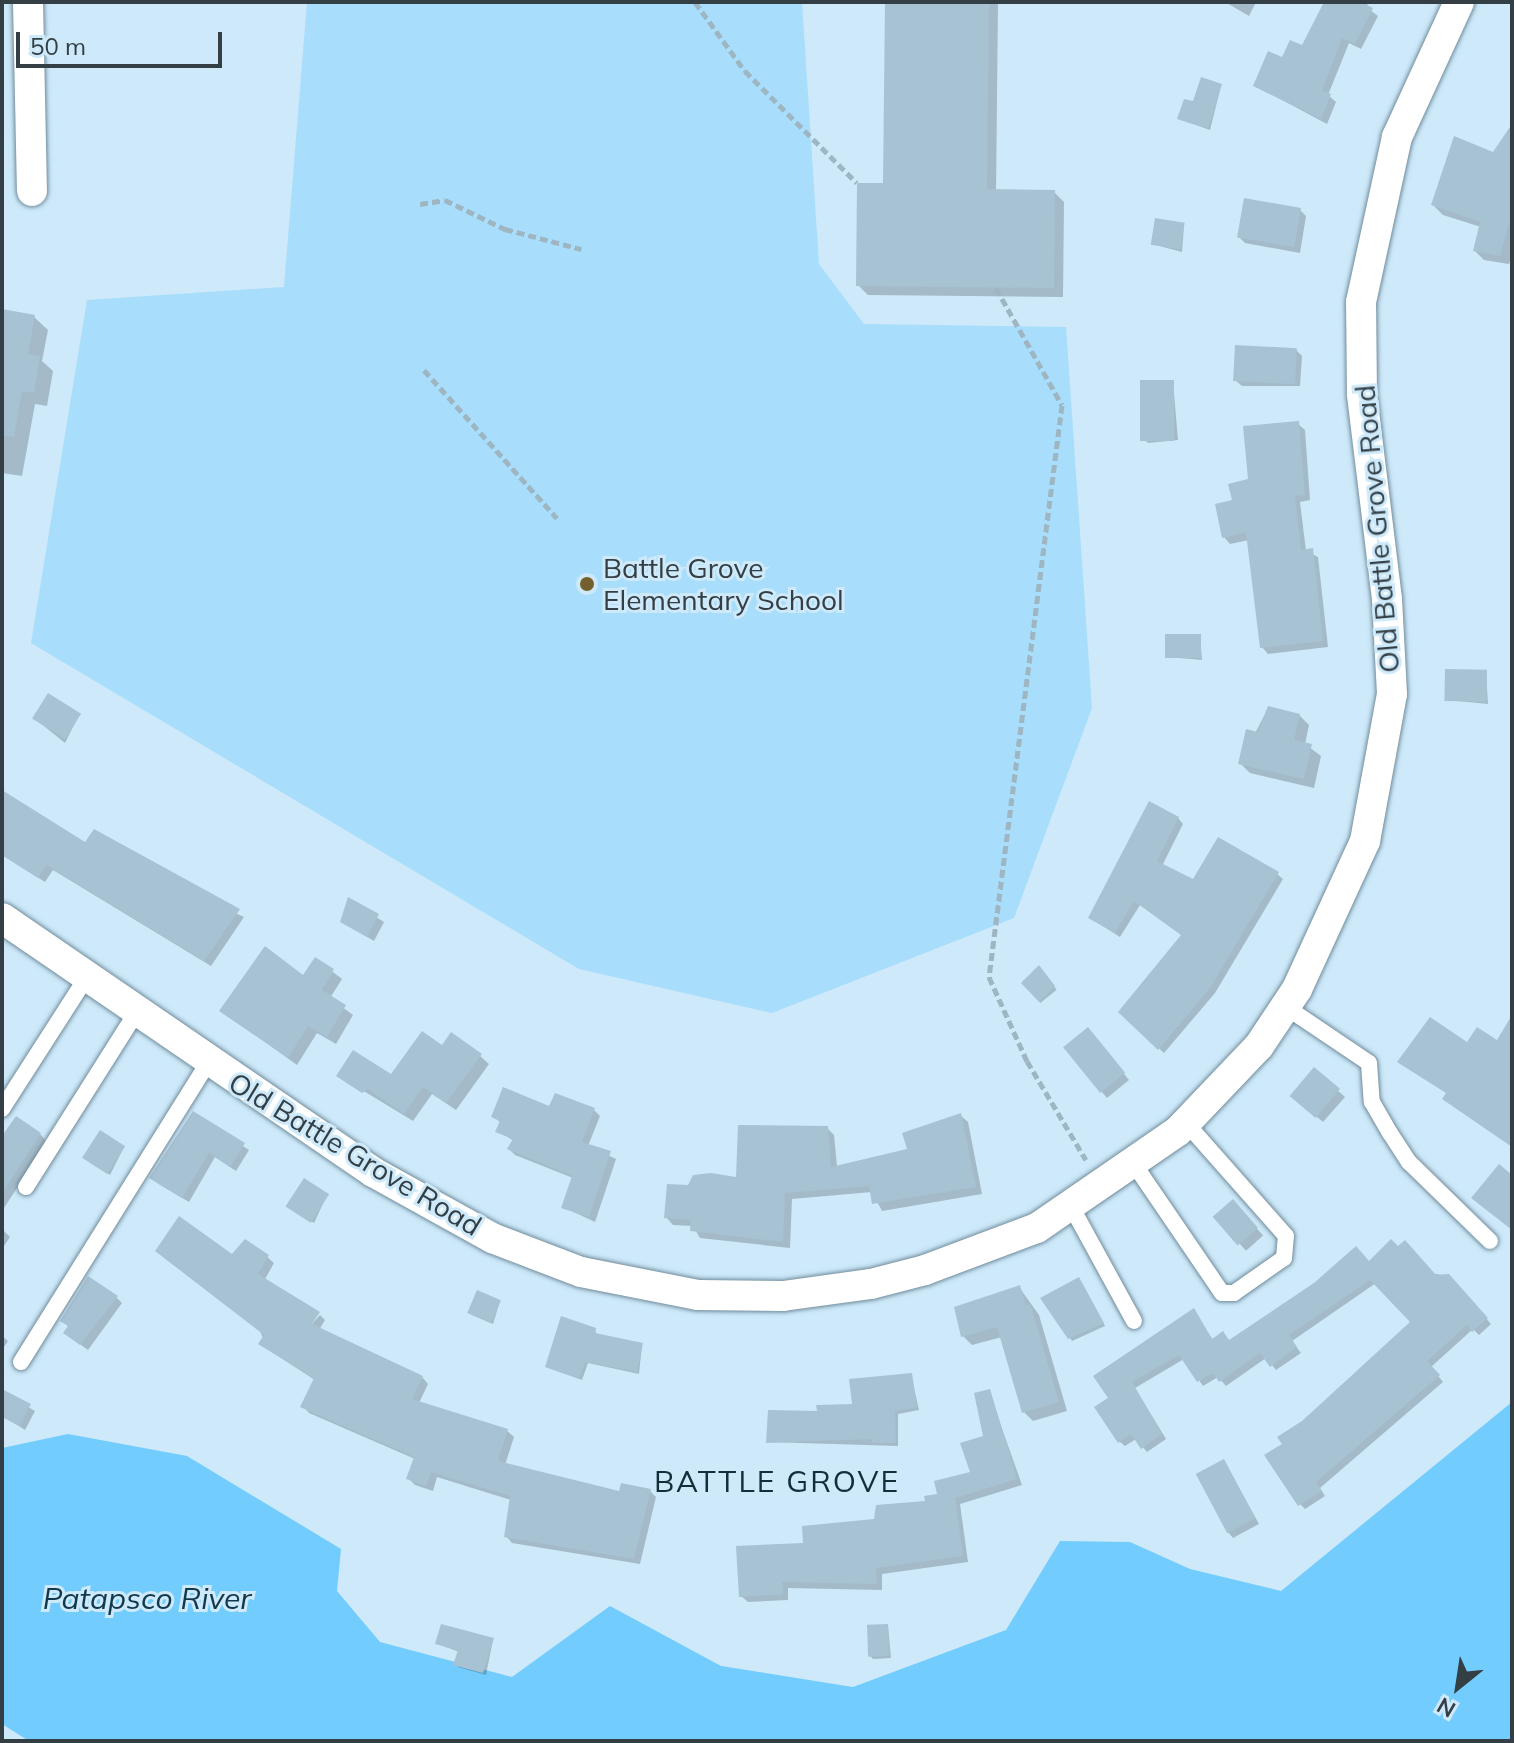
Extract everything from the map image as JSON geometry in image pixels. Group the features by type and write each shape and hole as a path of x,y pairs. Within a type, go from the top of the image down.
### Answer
{"street":[{"path":"28,2 16,75 32,191"},
{"name":"Old Battle Grove Road","path":"2,918 208,1063 428,1206 536,1258 654,1289 741,1298 871,1284 974,1254 1037,1228 1134,1164 1186,1123 1259,1046 1286,1007 1357,865 1385,751 1391,654 1362,394 1361,302 1397,137 1459,2"}],"lane":[{"path":"2,1109 86,978"},
{"path":"1286,1007 1369,1063 1372,1102 1409,1162 1490,1241"},
{"path":"26,1187 136,1013"},
{"path":"21,1362 208,1063"},
{"path":"1134,1164 1222,1293 1234,1293 1284,1258 1286,1236 1186,1123"},
{"path":"1071,1206 1134,1321"}],"path":[{"path":"695,2 745,71 857,183"},
{"path":"420,204 445,200 505,229 581,249"},
{"path":"996,288 1062,405 989,977 1027,1061 1101,1185"},
{"path":"424,370 557,518"}],"shaded area":[{"name":"Battle Grove Elementary School","path":"307,2 802,2 819,264 864,324 1066,327 1092,708 1014,918 772,1013 579,969 31,643 87,300 284,287"}],"water":[{"name":"Patapsco River","path":"1512,1402 1511,1741 29,1741 2,1724 2,1448 68,1434 187,1456 341,1549 337,1591 380,1642 512,1677 610,1606 721,1666 853,1687 1006,1630 1060,1541 1130,1542 1190,1569 1281,1591"}],"building":[{"path":"885,2 989,2 987,189 1055,190 1054,288 856,286 857,183 883,183"},
{"path":"1324,2 1361,2 1373,8 1355,44 1342,38 1322,91 1331,94 1321,119 1253,86 1268,51 1282,57 1290,40 1302,45"},
{"path":"1201,77 1222,84 1208,129 1177,119 1184,99 1193,101"},
{"path":"1512,124 1512,213 1500,256 1473,251 1480,222 1431,205 1454,136 1493,152"},
{"path":"1244,198 1301,208 1294,247 1237,237"},
{"path":"1155,218 1185,223 1180,249 1151,245"},
{"path":"2,309 35,315 28,354 40,356 34,393 22,391 14,437 2,436"},
{"path":"1235,345 1297,348 1295,384 1233,381"},
{"path":"1140,380 1174,380 1174,441 1140,441"},
{"path":"1299,421 1305,495 1295,496 1301,550 1313,548 1323,641 1260,648 1246,533 1222,538 1215,504 1232,500 1228,484 1248,479 1243,426"},
{"path":"1165,634 1201,634 1201,658 1165,658"},
{"path":"1445,669 1487,670 1486,702 1444,701"},
{"path":"48,693 81,714 65,739 32,718"},
{"path":"1268,706 1300,714 1294,740 1312,744 1304,779 1238,764 1246,729 1258,732"},
{"path":"2,790 85,842 94,829 240,909 204,961 46,865 38,878 2,855"},
{"path":"1149,801 1179,817 1157,861 1193,879 1218,837 1279,872 1210,988 1158,1050 1118,1012 1181,935 1134,901 1115,933 1088,918"},
{"path":"348,897 379,914 367,937 340,922"},
{"path":"265,946 303,975 315,957 334,969 322,990 346,1005 327,1037 308,1026 288,1058 219,1011"},
{"path":"1039,965 1055,986 1039,1002 1021,983"},
{"path":"1512,1015 1512,1147 1442,1099 1446,1093 1397,1062 1430,1017 1467,1042 1477,1027 1497,1040"},
{"path":"1088,1027 1125,1073 1100,1093 1063,1047"},
{"path":"422,1031 442,1045 451,1032 482,1054 446,1103 423,1087 404,1114 368,1089 362,1093 336,1076 353,1050 391,1074"},
{"path":"1314,1067 1340,1089 1316,1118 1290,1096"},
{"path":"503,1087 549,1106 555,1093 595,1108 582,1142 611,1151 589,1217 561,1208 572,1176 507,1149 513,1139 495,1132 500,1121 491,1117"},
{"path":"193,1111 245,1143 230,1167 209,1153 182,1198 149,1178"},
{"path":"961,1113 976,1187 872,1204 869,1186 785,1193 783,1242 690,1231 691,1220 664,1218 667,1184 688,1185 693,1175 711,1173 736,1177 738,1125 828,1126 831,1167 907,1149 902,1133"},
{"path":"16,1116 41,1133 2,1193 2,1136"},
{"path":"100,1130 125,1146 107,1174 82,1158"},
{"path":"1499,1164 1512,1175 1512,1230 1471,1198"},
{"path":"304,1178 329,1194 311,1223 285,1207"},
{"path":"1233,1199 1258,1228 1238,1245 1213,1217"},
{"path":"179,1216 232,1254 245,1239 269,1255 258,1274 320,1312 312,1324 423,1376 412,1399 508,1429 498,1461 619,1491 621,1483 651,1489 634,1559 504,1537 510,1496 431,1472 426,1486 406,1479 414,1457 300,1407 314,1378 258,1344 264,1335 155,1251"},
{"path":"1391,1239 1398,1246 1405,1240 1436,1275 1449,1274 1488,1318 1472,1332 1467,1325 1427,1361 1440,1375 1316,1482 1322,1491 1298,1506 1264,1455 1282,1444 1277,1437 1302,1421 1410,1322 1370,1280 1289,1335 1297,1347 1270,1367 1260,1353 1219,1382 1213,1373 1197,1382 1179,1355 1132,1382 1162,1434 1141,1449 1131,1434 1118,1443 1094,1407 1108,1398 1093,1376 1194,1308 1212,1339 1223,1331 1229,1340 1314,1283 1356,1246 1369,1261"},
{"path":"88,1276 118,1296 80,1345 63,1333 68,1326 60,1321"},
{"path":"1079,1277 1104,1323 1068,1339 1040,1298"},
{"path":"1020,1285 1026,1306 1030,1303 1059,1402 1022,1413 997,1327 961,1337 954,1307"},
{"path":"477,1290 501,1300 491,1323 467,1313"},
{"path":"561,1316 596,1328 595,1333 643,1343 637,1372 585,1362 579,1379 545,1367"},
{"path":"912,1373 917,1407 895,1411 896,1443 872,1443 872,1439 766,1443 768,1410 817,1411 816,1405 852,1404 849,1379"},
{"path":"2,1389 31,1404 19,1426 2,1417"},
{"path":"990,1389 1017,1479 955,1498 963,1556 876,1568 877,1584 782,1582 783,1594 739,1597 736,1546 803,1543 802,1526 874,1519 876,1505 925,1501 924,1496 937,1494 934,1481 970,1472 960,1443 983,1436 974,1393"},
{"path":"1224,1459 1255,1518 1227,1533 1196,1474"},
{"path":"441,1624 494,1638 483,1673 453,1665 458,1650 435,1644"},
{"path":"888,1624 889,1656 868,1657 867,1625"}],"place":[{"name":"Battle Grove Elementary School","path":"587,584"}],"district":[{"name":"BATTLE GROVE","path":"777,1481"}]}
